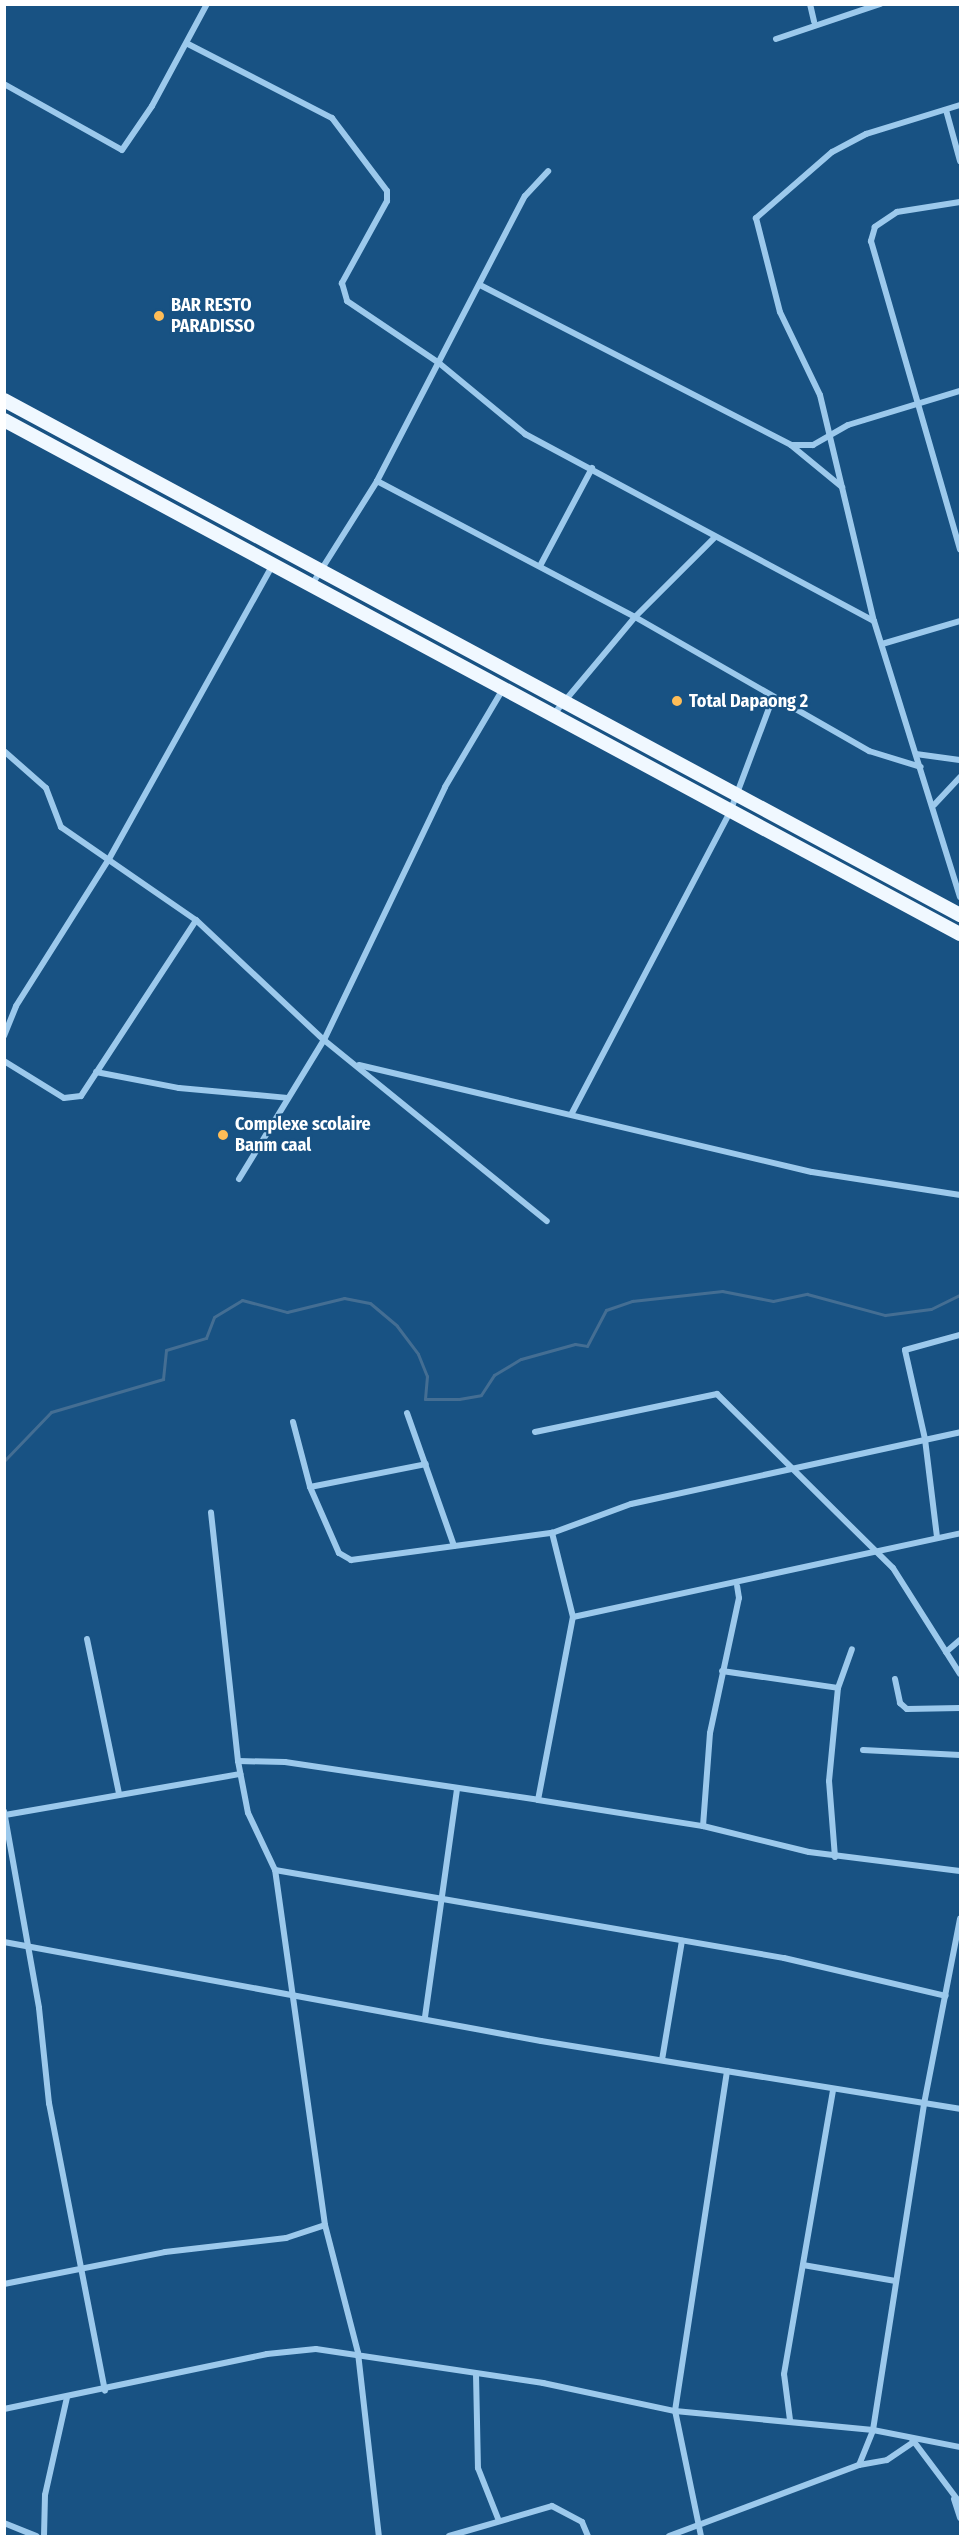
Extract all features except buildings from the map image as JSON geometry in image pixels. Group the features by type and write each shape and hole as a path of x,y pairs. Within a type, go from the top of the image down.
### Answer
{"highway":[{"path":"4,400 960,915"},
{"path":"4,420 960,934"}],"street":[{"path":"4,84 122,150 188,44 207,4"},
{"path":"810,4 814,22"},
{"path":"776,39 814,22 880,4"},
{"path":"188,44 300,99 340,127 388,196 342,283 342,295 439,363 525,434 591,468 714,538 874,621"},
{"path":"960,105 866,134 832,152 756,218 768,279 814,376 831,433 874,621 934,805 960,897"},
{"path":"946,110 960,161"},
{"path":"311,586 377,481 525,196 548,171"},
{"path":"960,202 897,212 872,234 960,549"},
{"path":"480,285 791,445 843,488"},
{"path":"791,445 813,445 831,433 920,401 960,391"},
{"path":"540,566 591,468"},
{"path":"377,481 635,617 772,700 869,751 921,767"},
{"path":"552,716 561,702 635,617 714,538"},
{"path":"4,1036 16,1006 109,859 272,566"},
{"path":"882,644 960,621"},
{"path":"239,1179 324,1040 446,787 503,689"},
{"path":"572,1113 730,812 772,700"},
{"path":"4,751 46,788 61,827 196,920 324,1040 547,1221"},
{"path":"916,754 960,760"},
{"path":"934,805 960,777"},
{"path":"4,1061 73,1099 96,1072 196,920"},
{"path":"356,1064 572,1113 812,1172 960,1196"},
{"path":"96,1072 179,1088 288,1098"},
{"path":"937,1537 925,1439 905,1350 960,1335"},
{"path":"535,1432 717,1394 877,1551 960,1674"},
{"path":"408,1413 454,1546"},
{"path":"293,1422 310,1487 346,1558 552,1533 631,1504 960,1432"},
{"path":"310,1487 426,1464"},
{"path":"211,1512 240,1774 252,1822 275,1870 289,1996 325,2225 358,2353 379,2536"},
{"path":"538,1800 573,1617 552,1533"},
{"path":"573,1617 737,1586 960,1533"},
{"path":"703,1826 710,1734 739,1598 737,1586"},
{"path":"87,1639 119,1793"},
{"path":"946,1652 960,1640"},
{"path":"835,1857 829,1781 838,1688 852,1649"},
{"path":"722,1671 838,1688"},
{"path":"895,1679 900,1703 907,1709 960,1708"},
{"path":"863,1750 960,1755"},
{"path":"238,1761 285,1762 538,1800 703,1826 835,1857 960,1871"},
{"path":"105,2391 80,2272 49,2103 29,1946 5,1813 240,1774"},
{"path":"425,2017 440,1896 457,1789"},
{"path":"275,1870 440,1896 784,1958 946,1996"},
{"path":"859,2465 873,2430 924,2104 960,1918"},
{"path":"662,2060 682,1941"},
{"path":"4,1942 289,1996 425,2017 833,2090 960,2109"},
{"path":"701,2536 675,2410 727,2071"},
{"path":"790,2420 784,2374 833,2090"},
{"path":"4,2284 80,2272 165,2252 286,2238 325,2225"},
{"path":"803,2265 896,2281"},
{"path":"4,2409 105,2391 295,2349 358,2353 675,2410 873,2430 913,2440 960,2447"},
{"path":"476,2374 478,2468 500,2521"},
{"path":"44,2536 45,2495 67,2397"},
{"path":"669,2536 859,2465 887,2460 913,2440"},
{"path":"913,2440 960,2503"},
{"path":"952,2494 960,2518"},
{"path":"449,2536 500,2521 562,2508 582,2522 588,2536"},
{"path":"4,2523 36,2536"}],"waterway":[{"path":"4,1461 51,1412 163,1379 166,1350 206,1338 214,1317 242,1300 287,1312 344,1298 370,1303 397,1326 418,1354 427,1376 425,1399 459,1399 481,1395 494,1375 521,1359 575,1344 587,1346 606,1310 632,1301 722,1291 773,1301 807,1294 885,1315 931,1309 960,1295"}],"place":[{"name":"BAR RESTO PARADISSO","path":"159,316"},
{"name":"Total Dapaong 2","path":"677,701"},
{"name":"Complexe scolaire Banm caal","path":"223,1135"}]}
